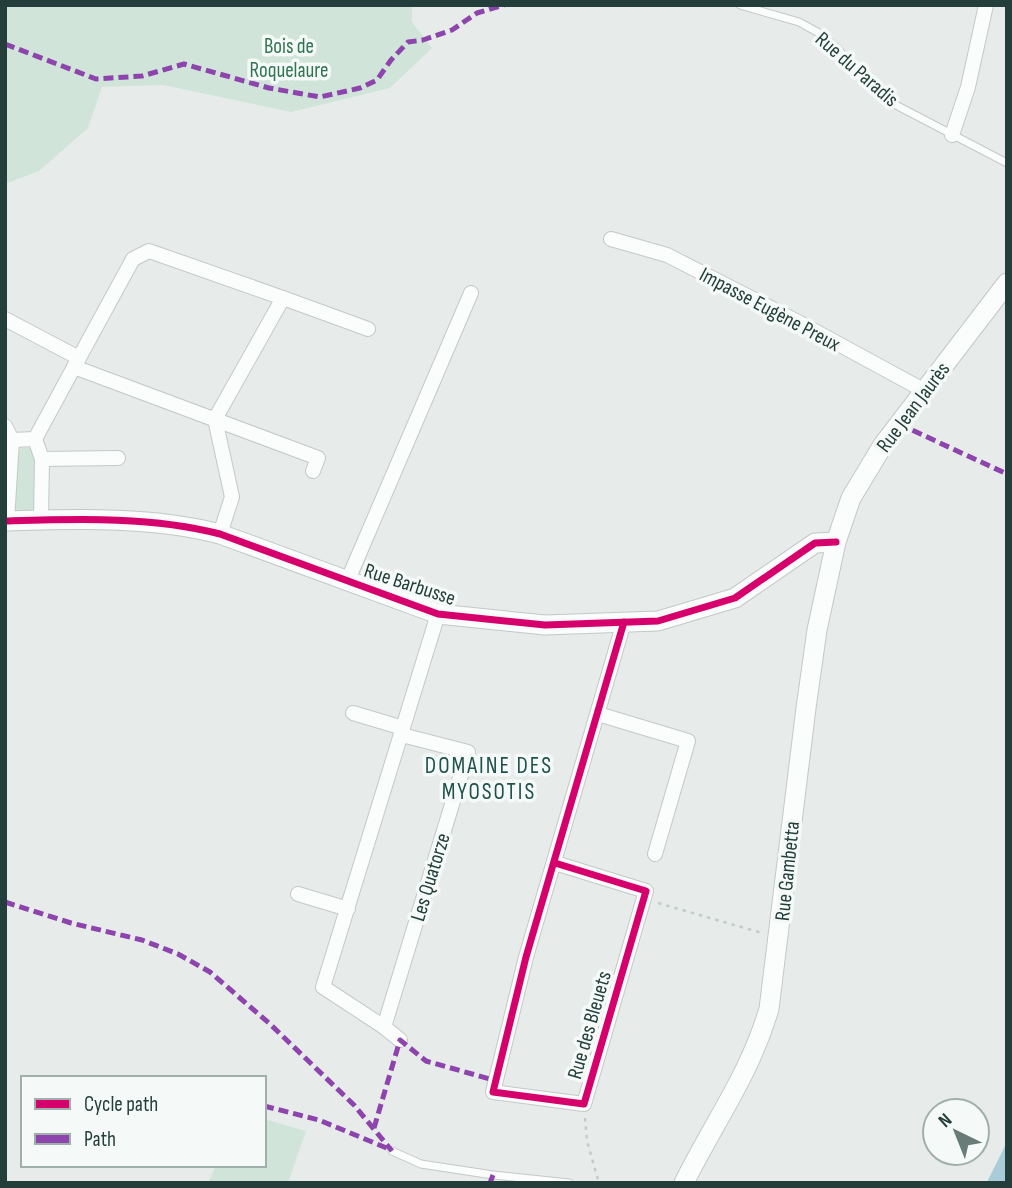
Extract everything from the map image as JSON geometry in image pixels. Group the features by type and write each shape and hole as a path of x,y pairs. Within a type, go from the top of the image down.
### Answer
{"main road":[{"name":"Rue Jean Jaurès","path":"836,542 851,498 869,467 1007,283"},
{"name":"Rue Barbusse","path":"6,521 158,522 190,526 220,534 438,614 545,625 658,621 735,598 815,543 836,542"},
{"name":"Rue Gambetta","path":"684,1183 742,1080 758,1045 769,1009 817,630 836,542"}],"street":[{"path":"952,135 968,87 986,5"},
{"name":"Impasse Eugène Preux","path":"611,239 667,255 925,391"},
{"path":"41,520 42,459 35,439 133,259 149,251 368,329"},
{"name":"Rue Barbusse","path":"347,582 471,293"},
{"path":"220,534 232,497 215,419 283,298"},
{"path":"5,319 76,362 318,458 313,471"},
{"path":"6,521 7,432 35,439"},
{"path":"42,459 118,457"},
{"path":"400,1040 323,988 438,614"},
{"name":"Rue des Bleuets","path":"624,622 526,957 494,1093 584,1104 644,899"},
{"name":"Les Quatorze","path":"353,713 468,752 384,1027"},
{"path":"598,714 688,741 655,854"},
{"path":"555,863 646,891 644,899"},
{"path":"298,894 348,909"}],"lane":[{"name":"Rue du Paradis","path":"740,5 799,22 818,33 837,48 863,80 890,102 1007,163"},
{"path":"393,1151 421,1164 569,1183"}],"path":[{"path":"644,899 779,938"},
{"path":"584,1104 587,1142 599,1183"}],"green space":[{"name":"Bois de Roquelaure","path":"5,5 412,5 412,22 432,48 390,88 291,112 163,85 102,87 88,128 39,171 5,184"},
{"path":"21,448 31,448 37,455 37,515 13,515 16,456"},
{"path":"266,1120 306,1131 288,1183 208,1183 215,1167 266,1167"}],"water":[{"path":"1007,1142 1007,1183 987,1183 987,1182"}],"marked path":[{"path":"5,44 96,79 142,76 184,64 269,88 320,97 360,88 377,80 408,42 452,30 477,13 504,5"},
{"path":"899,424 1007,474"},
{"path":"5,902 71,923 142,940 178,954 210,972 270,1024 354,1105 392,1151"},
{"path":"374,1128 400,1040 426,1061 497,1081"},
{"path":"266,1107 319,1120 389,1149"},
{"path":"490,1183 493,1175"}],"cycle path":[{"path":"5,521 141,521 194,528 220,534 438,614 545,625 658,621 735,598 815,543 836,542"},
{"path":"555,863 646,891 584,1104 493,1092 526,957 624,622"}],"district":[{"name":"DOMAINE DES MYOSOTIS","path":"489,778"}]}
